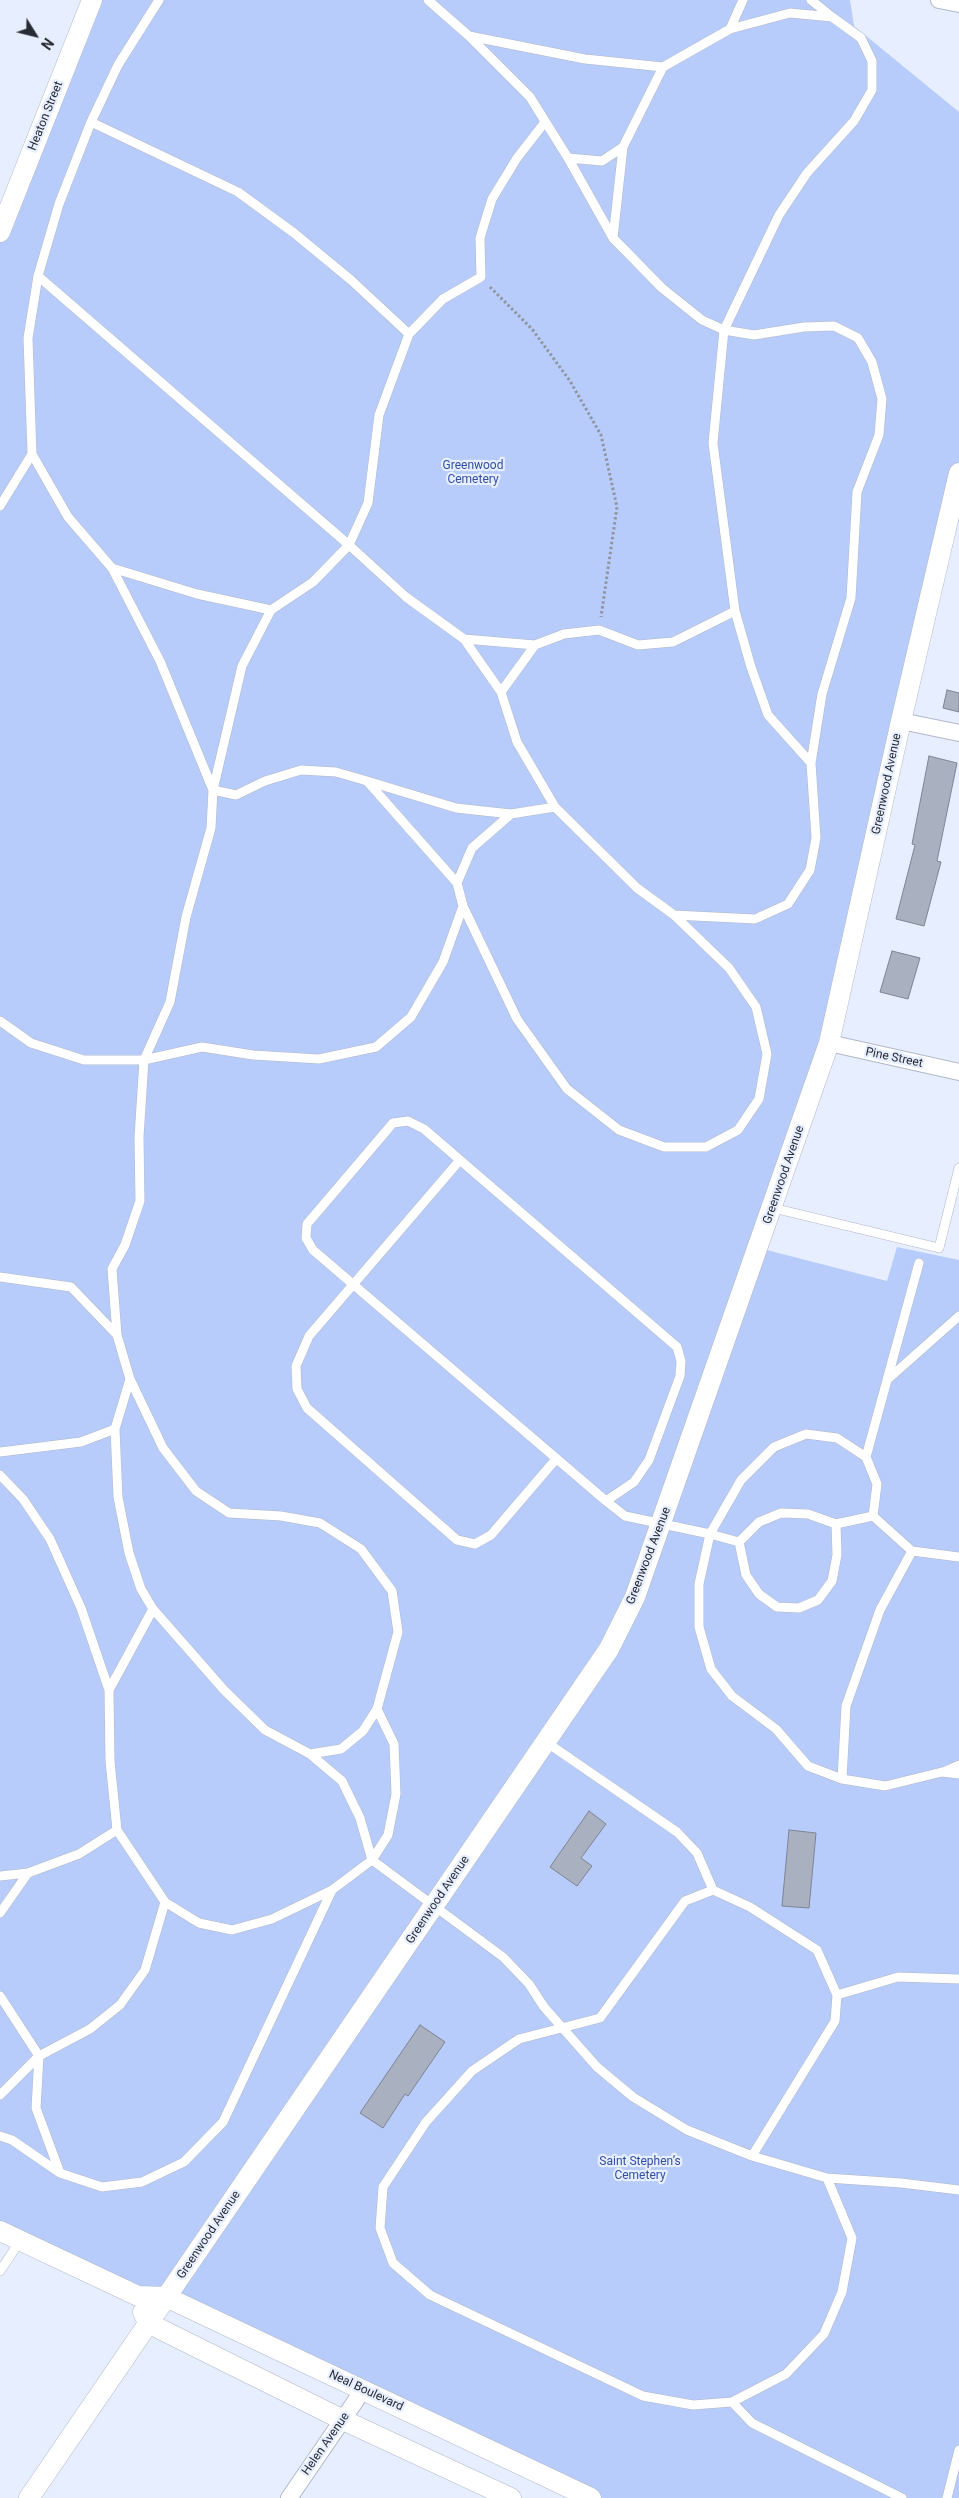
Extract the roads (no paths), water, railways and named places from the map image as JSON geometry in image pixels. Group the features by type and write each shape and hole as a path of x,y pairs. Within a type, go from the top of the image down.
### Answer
{"street":[{"name":"Heaton Street","path":"0,232 92,0"},
{"path":"939,0 959,4"},
{"name":"Greenwood Avenue","path":"29,2498 609,1649 635,1597 830,1043 901,721 959,473"},
{"path":"901,721 959,733"},
{"name":"Pine Street","path":"830,1043 959,1072"},
{"name":"Neal Boulevard","path":"0,2231 138,2296 166,2297 363,2390 570,2494 591,2498"},
{"path":"138,2296 148,2323 343,2420 511,2498"},
{"name":"Helen Avenue","path":"289,2498 363,2390"}],"lane":[{"path":"159,0 118,64 91,122 59,204 38,276 28,338 32,454 68,516 112,568 160,661 213,790"},
{"path":"428,0 469,36 530,98 568,158 613,238 662,288 702,320 724,330 754,335 804,327 834,326 858,338 872,362 882,399 879,435 857,492 851,598 822,694 811,763 816,838 810,870 788,904 755,919 674,915"},
{"path":"730,29 743,0"},
{"path":"811,0 861,38 872,61 872,90 854,121 807,173 779,215 724,330 714,443 735,611 751,667 768,715 811,763"},
{"path":"613,238 623,147 663,67 730,29 790,13 832,17"},
{"path":"469,36 585,59 663,67"},
{"path":"91,122 238,192 308,245 409,334"},
{"path":"310,1754 341,1749 363,1731 378,1709 398,1632 392,1591 361,1549 320,1523 281,1516 229,1512 196,1490 163,1448 130,1379 117,1335 112,1269 125,1245 140,1201 139,1136 144,1060 170,1002 186,917 211,828 213,790 242,666 271,610 313,582 349,545 368,503 379,415 409,334 443,298 481,278 480,238 492,199 517,158 545,122"},
{"path":"568,158 602,161 623,147"},
{"path":"38,276 349,545 406,597 464,639 501,692 517,742 556,807 637,888 674,915 729,968 756,1007 767,1054 759,1099 738,1130 706,1148 664,1147 619,1130 567,1089 517,1019 463,906 457,883 367,781"},
{"path":"0,506 32,454"},
{"path":"112,568 197,594 271,610"},
{"path":"464,639 535,645 564,634 599,630 638,645 673,642 735,611"},
{"path":"501,692 535,645"},
{"path":"213,790 236,796 265,781 301,770 336,772 456,808 511,814 556,807"},
{"path":"457,883 472,848 511,814"},
{"path":"0,1021 31,1043 84,1060 144,1060 202,1047 253,1055 319,1059 376,1047 410,1017 443,962 463,906"},
{"path":"606,1501 634,1482 649,1460 680,1376 681,1362 677,1347 424,1129 408,1121 393,1123 308,1224 306,1238 313,1250 556,1459 606,1501 625,1516 739,1542"},
{"path":"460,1160 310,1336 296,1366 297,1389 307,1408 458,1540 475,1544 491,1535 556,1459"},
{"path":"773,1208 939,1248 959,1168"},
{"path":"866,1457 919,1263"},
{"path":"0,1277 71,1287 117,1335"},
{"path":"887,1380 959,1316"},
{"path":"130,1379 115,1429 118,1496 129,1553 141,1589 153,1609 224,1690 265,1730 310,1754 342,1781 360,1818 372,1860 433,1907 504,1957 529,1984 544,2007 597,2067 633,2097 687,2130 752,2156 827,2178 901,2183 959,2190"},
{"path":"0,1452 80,1442 115,1429"},
{"path":"873,1516 877,1484 866,1457 837,1438 806,1434 774,1447 741,1480 710,1534 699,1584 699,1627 711,1669 732,1696 776,1729 808,1766 842,1779 885,1786 942,1772 959,1765"},
{"path":"0,1475 23,1499 50,1539 81,1608 109,1690 110,1761 117,1830 166,1902 199,1923 232,1930 272,1919 332,1890 372,1860 388,1835 396,1794 394,1744 378,1709"},
{"path":"739,1542 759,1522 781,1513 808,1514 836,1524 873,1516"},
{"path":"873,1516 912,1551 959,1557"},
{"path":"739,1542 746,1575 759,1594 777,1607 799,1608 818,1600 832,1581 837,1555 836,1524"},
{"path":"842,1779 846,1706 880,1610 912,1551"},
{"path":"109,1690 153,1609"},
{"path":"546,1742 677,1832 697,1853 713,1890 750,1907 817,1950 837,1995 835,2021 752,2156"},
{"path":"942,1772 959,1774"},
{"path":"0,1876 28,1873 79,1854 117,1830"},
{"path":"0,1913 28,1873"},
{"path":"0,2136 12,2140 60,2173 102,2188 142,2182 184,2162 223,2122 332,1890"},
{"path":"713,1890 685,1901 600,2018 519,2039 472,2071 426,2122 383,2187 380,2228 393,2262 430,2295 643,2396 693,2404 732,2402 786,2374 824,2334 842,2292 852,2238 827,2178"},
{"path":"0,2095 38,2056 90,2030 120,2004 145,1970 166,1902"},
{"path":"837,1995 898,1977 959,1979"},
{"path":"0,1996 38,2056 36,2108 60,2173"},
{"path":"0,2271 20,2241"},
{"path":"732,2402 752,2423 902,2498"},
{"path":"947,2498 959,2450"}],"park label":[{"name":"Greenwood Cemetery","path":"473,473"},
{"name":"Saint Stephen’s Cemetery","path":"640,2169"}]}
